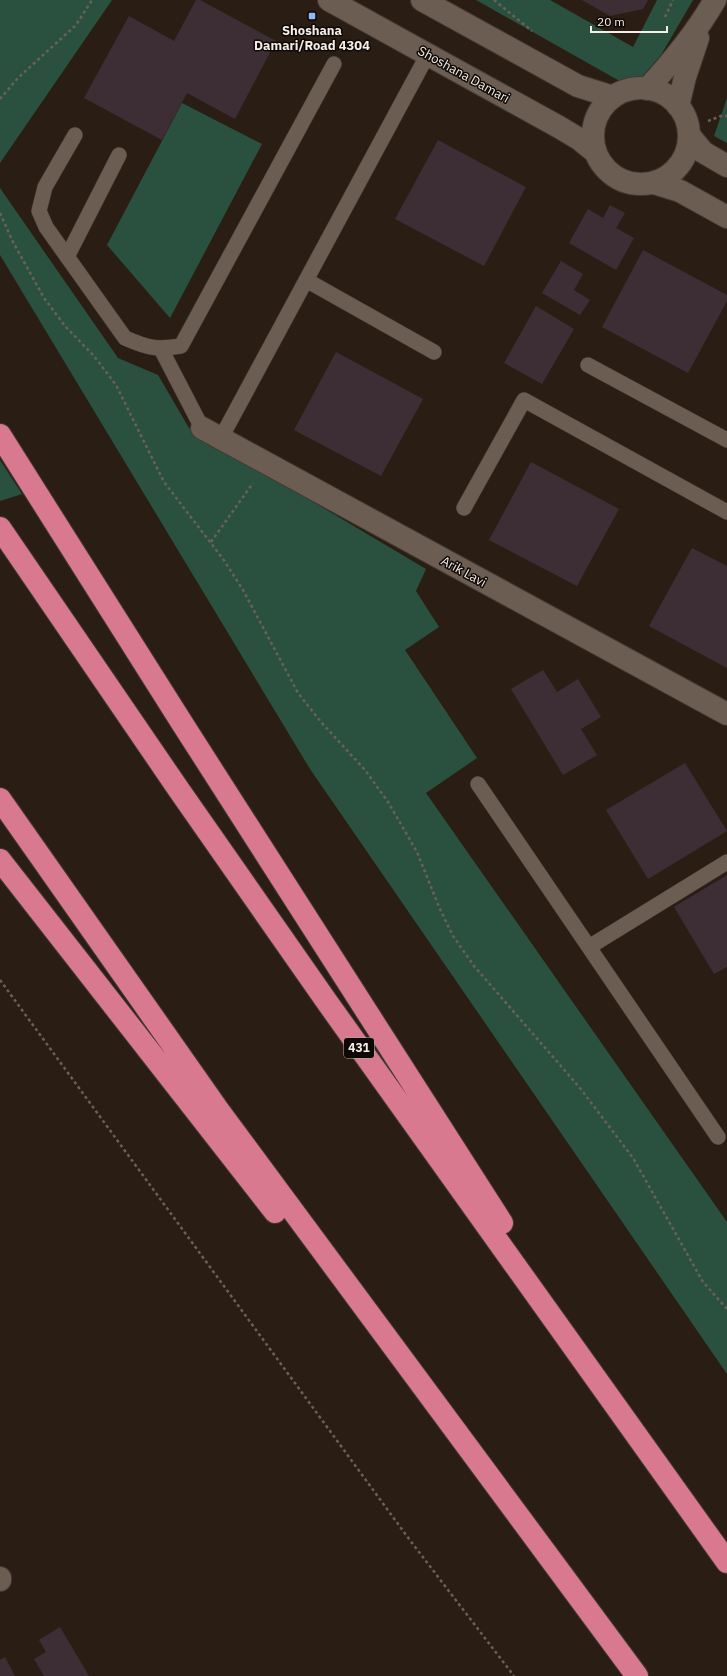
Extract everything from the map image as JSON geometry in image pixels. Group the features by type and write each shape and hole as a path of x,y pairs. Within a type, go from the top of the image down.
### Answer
{"highway":[{"path":"0,435 182,723 651,1456"},
{"name":"431","path":"0,528 174,784 322,996 727,1562"},
{"path":"0,799 219,1111 631,1668"},
{"path":"0,860 631,1668"}],"main road":[{"name":"Shoshana Damari","path":"329,0 559,127 579,139 595,152"},
{"path":"422,0 578,86 614,97"},
{"path":"647,89 685,45 710,9"},
{"path":"678,106 685,77 710,9"},
{"path":"689,135 685,156 680,165 664,179 654,183 642,184 630,183 619,179 605,167 595,152 593,140 594,127 604,105 614,97 624,92 635,89 647,89 659,92 678,106 684,116 689,135 703,152 727,166"},
{"path":"654,183 680,191 727,217"},
{"name":"Arik Lavi","path":"202,428 727,714"}],"lane":[{"path":"221,438 428,54"},
{"path":"75,135 45,187 39,211 46,227 125,338 138,344 160,349 181,346 334,64"},
{"path":"67,257 119,154"},
{"path":"306,280 434,352"},
{"path":"160,349 202,428"},
{"path":"588,365 727,440"},
{"path":"464,508 524,400 727,512"},
{"path":"478,784 718,1136"},
{"path":"589,947 727,862"}],"path":[{"path":"0,100 18,78 76,25 92,0"},
{"path":"665,17 673,0"},
{"path":"0,213 13,242 44,298 65,326 94,356 116,385 164,482 211,542 243,590 298,693 321,722 365,770 388,802 417,852 439,908 454,936 474,966 580,1088 633,1158 703,1282 727,1309"},
{"path":"211,542 267,463"},
{"path":"0,980 409,1539 514,1676"}],"green space":[{"path":"0,0 112,0 0,163"},
{"path":"476,0 550,0 633,47 657,0 693,0 661,55 632,88"},
{"path":"727,98 727,143 714,136"},
{"path":"182,103 262,144 170,318 107,245"},
{"path":"0,188 118,358 158,375 189,428 426,569 416,591 439,627 405,650 477,758 426,793 727,1222 727,1374 310,769 0,255"},
{"path":"0,460 22,494 0,501"}],"building":[{"path":"196,0 200,0 276,41 235,119 187,93 162,140 84,98 129,16 174,41"},
{"path":"582,0 648,0 643,9 610,16"},
{"path":"438,140 526,187 484,266 395,219"},
{"path":"610,205 625,213 616,228 634,238 616,270 569,243 588,209 603,218"},
{"path":"643,250 727,295 727,301 688,373 602,327"},
{"path":"561,261 583,274 574,290 590,300 580,315 542,293"},
{"path":"536,306 574,329 542,384 504,363"},
{"path":"336,352 423,399 381,476 294,430"},
{"path":"531,462 619,509 577,586 489,540"},
{"path":"692,548 727,566 727,668 649,626"},
{"path":"543,670 557,692 578,679 601,717 581,729 597,755 563,775 511,689"},
{"path":"685,763 727,831 648,879 606,810"},
{"path":"727,875 727,967 714,974 674,907"},
{"path":"60,1627 89,1676 44,1676 34,1659 46,1652 39,1640"},
{"path":"5,1657 15,1676 0,1676 0,1660"}],"place":[{"name":"Shoshana Damari/Road 4304","path":"312,16"}]}
